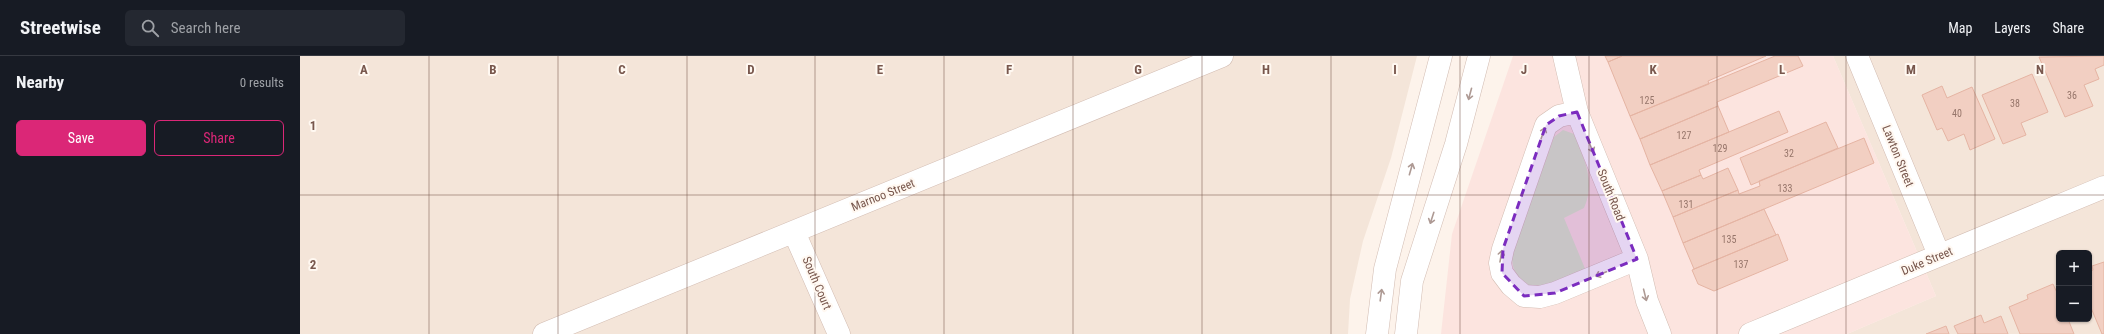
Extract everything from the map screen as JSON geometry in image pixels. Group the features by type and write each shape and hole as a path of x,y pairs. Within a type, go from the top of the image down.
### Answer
{"street":[{"name":"Marnoo Street","path":"544,334 1222,56"},
{"path":"1377,334 1385,269 1441,56"},
{"path":"1406,334 1412,280 1456,144 1479,56"},
{"name":"South Road","path":"1564,56 1577,112 1637,259 1647,301 1660,334"},
{"name":"Lawton Street","path":"1857,56 1939,255"},
{"path":"1577,112 1559,116 1546,125 1503,249 1500,263 1502,274 1511,285 1524,296 1540,297 1554,293 1637,259"},
{"name":"Duke Street","path":"1750,334 2104,187"},
{"name":"South Court","path":"794,232 838,334"}],"highlighted area":[{"path":"1577,112 1637,259 1555,293 1524,296 1502,273 1503,249 1546,125 1559,116"}],"shaded area":[{"path":"300,56 1417,56 1391,158 1363,241 1350,299 1348,334 300,334"},
{"path":"1513,56 1833,56 1936,296 1847,334 1441,334 1452,234"},
{"path":"1833,56 2104,56 2104,334 1847,334 1936,296"}],"green space":[{"path":"1563,130 1574,134 1585,161 1589,179 1589,189 1584,208 1564,218 1586,271 1552,285 1535,287 1520,279 1513,267 1512,254 1554,137"}],"building":[{"path":"1605,56 1622,56 1608,62"},
{"path":"1622,56 1766,56 1708,81 1709,84 1630,116 1608,62"},
{"path":"1775,56 1798,56 1803,66 1717,102 1718,106 1640,139 1630,116"},
{"path":"2104,56 2104,65 2095,69 2099,79 2084,85 2093,106 2065,117 2039,57"},
{"path":"2032,74 2048,112 2021,123 2026,135 2003,144 1982,95"},
{"path":"1942,86 1947,98 1972,87 1995,139 1970,150 1964,134 1948,141 1942,128 1937,130 1922,95"},
{"path":"1718,106 1729,132 1650,165 1640,139"},
{"path":"1779,111 1788,132 1699,170 1701,175 1662,191 1650,165"},
{"path":"1826,122 1838,148 1751,185 1740,158"},
{"path":"1864,138 1874,163 1683,243 1673,217 1738,190 1739,194 1760,186 1759,181"},
{"path":"1728,168 1738,190 1673,217 1662,191 1701,175 1703,179"},
{"path":"1764,209 1776,235 1694,269 1683,243"},
{"path":"1778,234 1788,260 1714,291 1698,284 1692,270"},
{"path":"2104,262 2104,334 2102,334 2092,310 2092,266"},
{"path":"2053,284 2056,290 2056,322 2069,322 2074,334 2020,334 2009,307 2028,299 2027,295"},
{"path":"1981,315 1984,323 2001,316 2008,334 1958,334 1954,326"},
{"path":"1946,326 1949,334 1926,334"}]}
